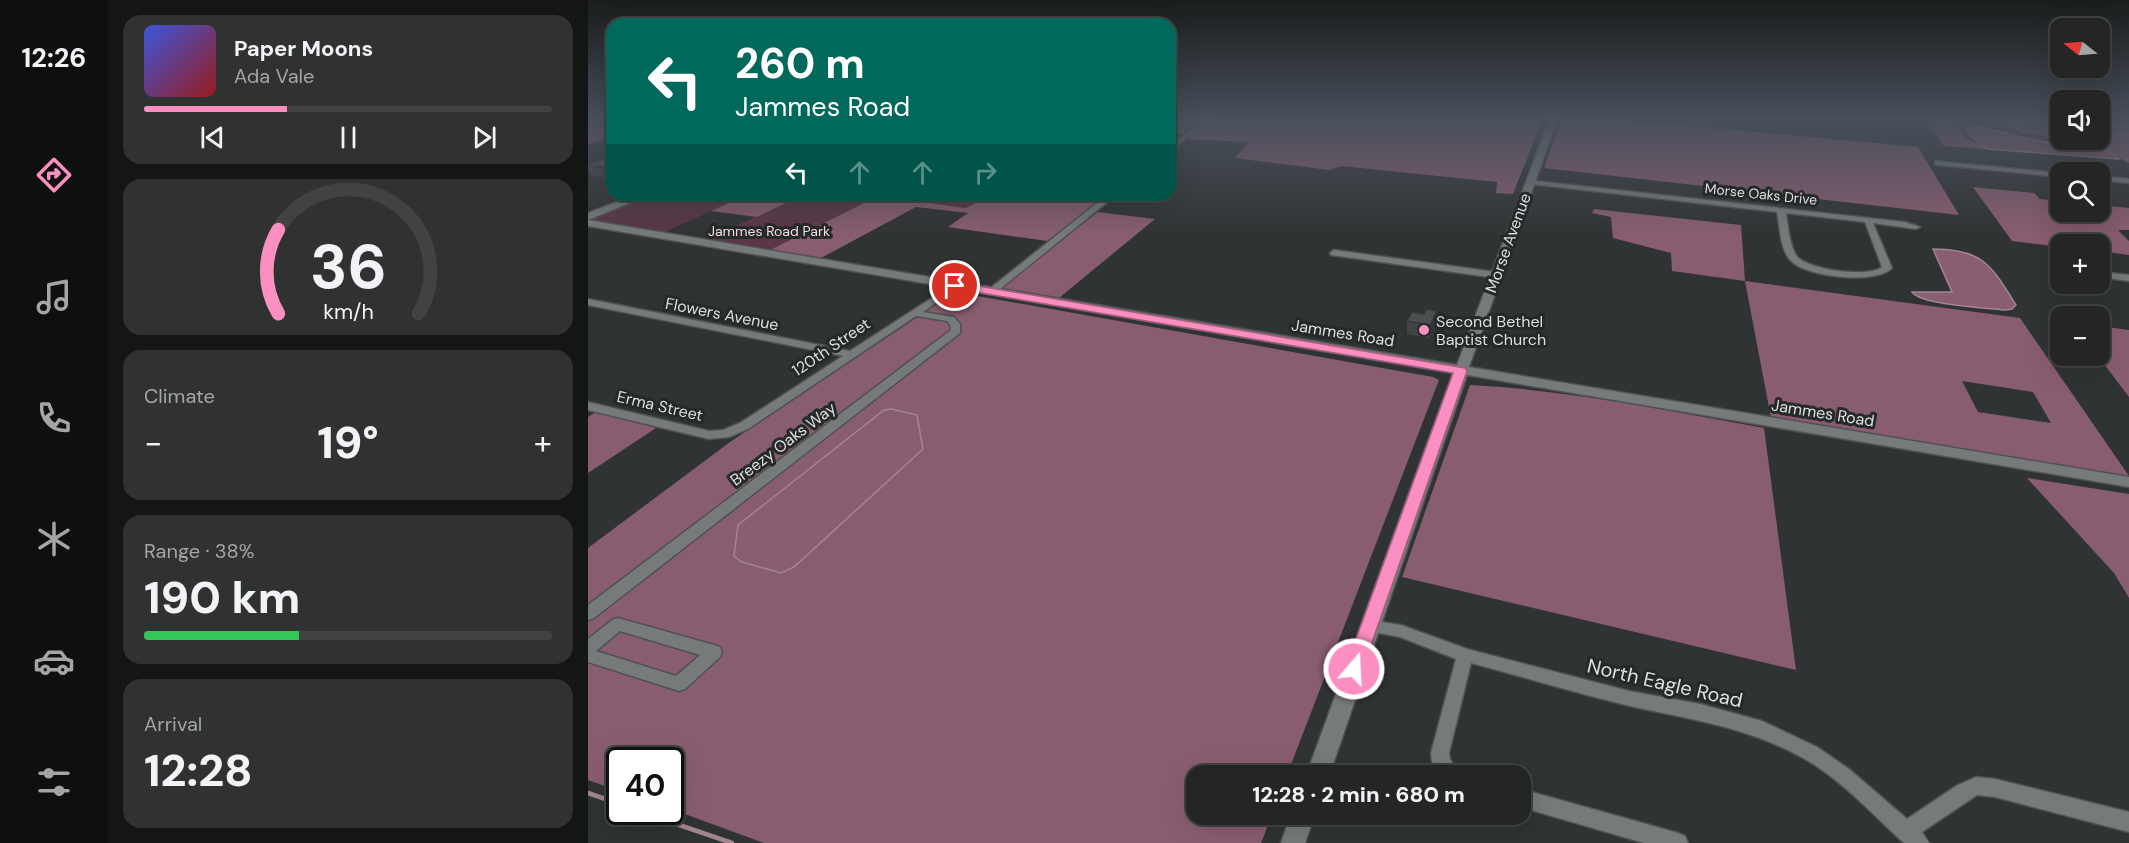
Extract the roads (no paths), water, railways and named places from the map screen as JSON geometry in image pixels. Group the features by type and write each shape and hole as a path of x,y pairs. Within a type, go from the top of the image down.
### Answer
{"street":[{"name":"Morse Avenue","path":"1321,765 1539,157"},
{"path":"1938,163 2050,174"},
{"path":"2110,179 2129,181"},
{"name":"Morse Oaks Drive","path":"1530,182 1916,227"},
{"path":"588,217 629,201"},
{"path":"991,292 1105,201"},
{"path":"1781,210 1791,255 1797,262 1820,270 1863,276 1880,275 1887,268 1868,220"},
{"name":"Jammes Road","path":"588,223 2129,482"},
{"path":"1334,253 1496,275"},
{"path":"2110,276 2129,278"},
{"name":"120th Street","path":"725,435 744,426 955,286"},
{"name":"Flowers Avenue","path":"588,302 851,354"},
{"name":"Breezy Oaks Way","path":"588,614 956,331 955,324 950,319 914,313"},
{"name":"Erma Street","path":"588,406 710,435 725,435"},
{"path":"588,655 679,684 714,652 618,624 592,640"},
{"name":"North Eagle Road","path":"1370,626 1401,631 1465,655 1629,698 1700,712 1756,727 1811,753 1867,795 1913,837"},
{"path":"1443,765 1440,753 1465,655"},
{"path":"1913,837 1963,792 1976,786 2129,822"},
{"path":"1531,801 1678,843"},
{"path":"1293,843 1299,825"}],"waterway":[{"path":"588,793 606,799"},
{"path":"679,825 732,843"}],"place":[{"name":"Second Bethel Baptist Church","path":"1424,330"}],"park label":[{"name":"Jammes Road Park","path":"769,231"}]}
